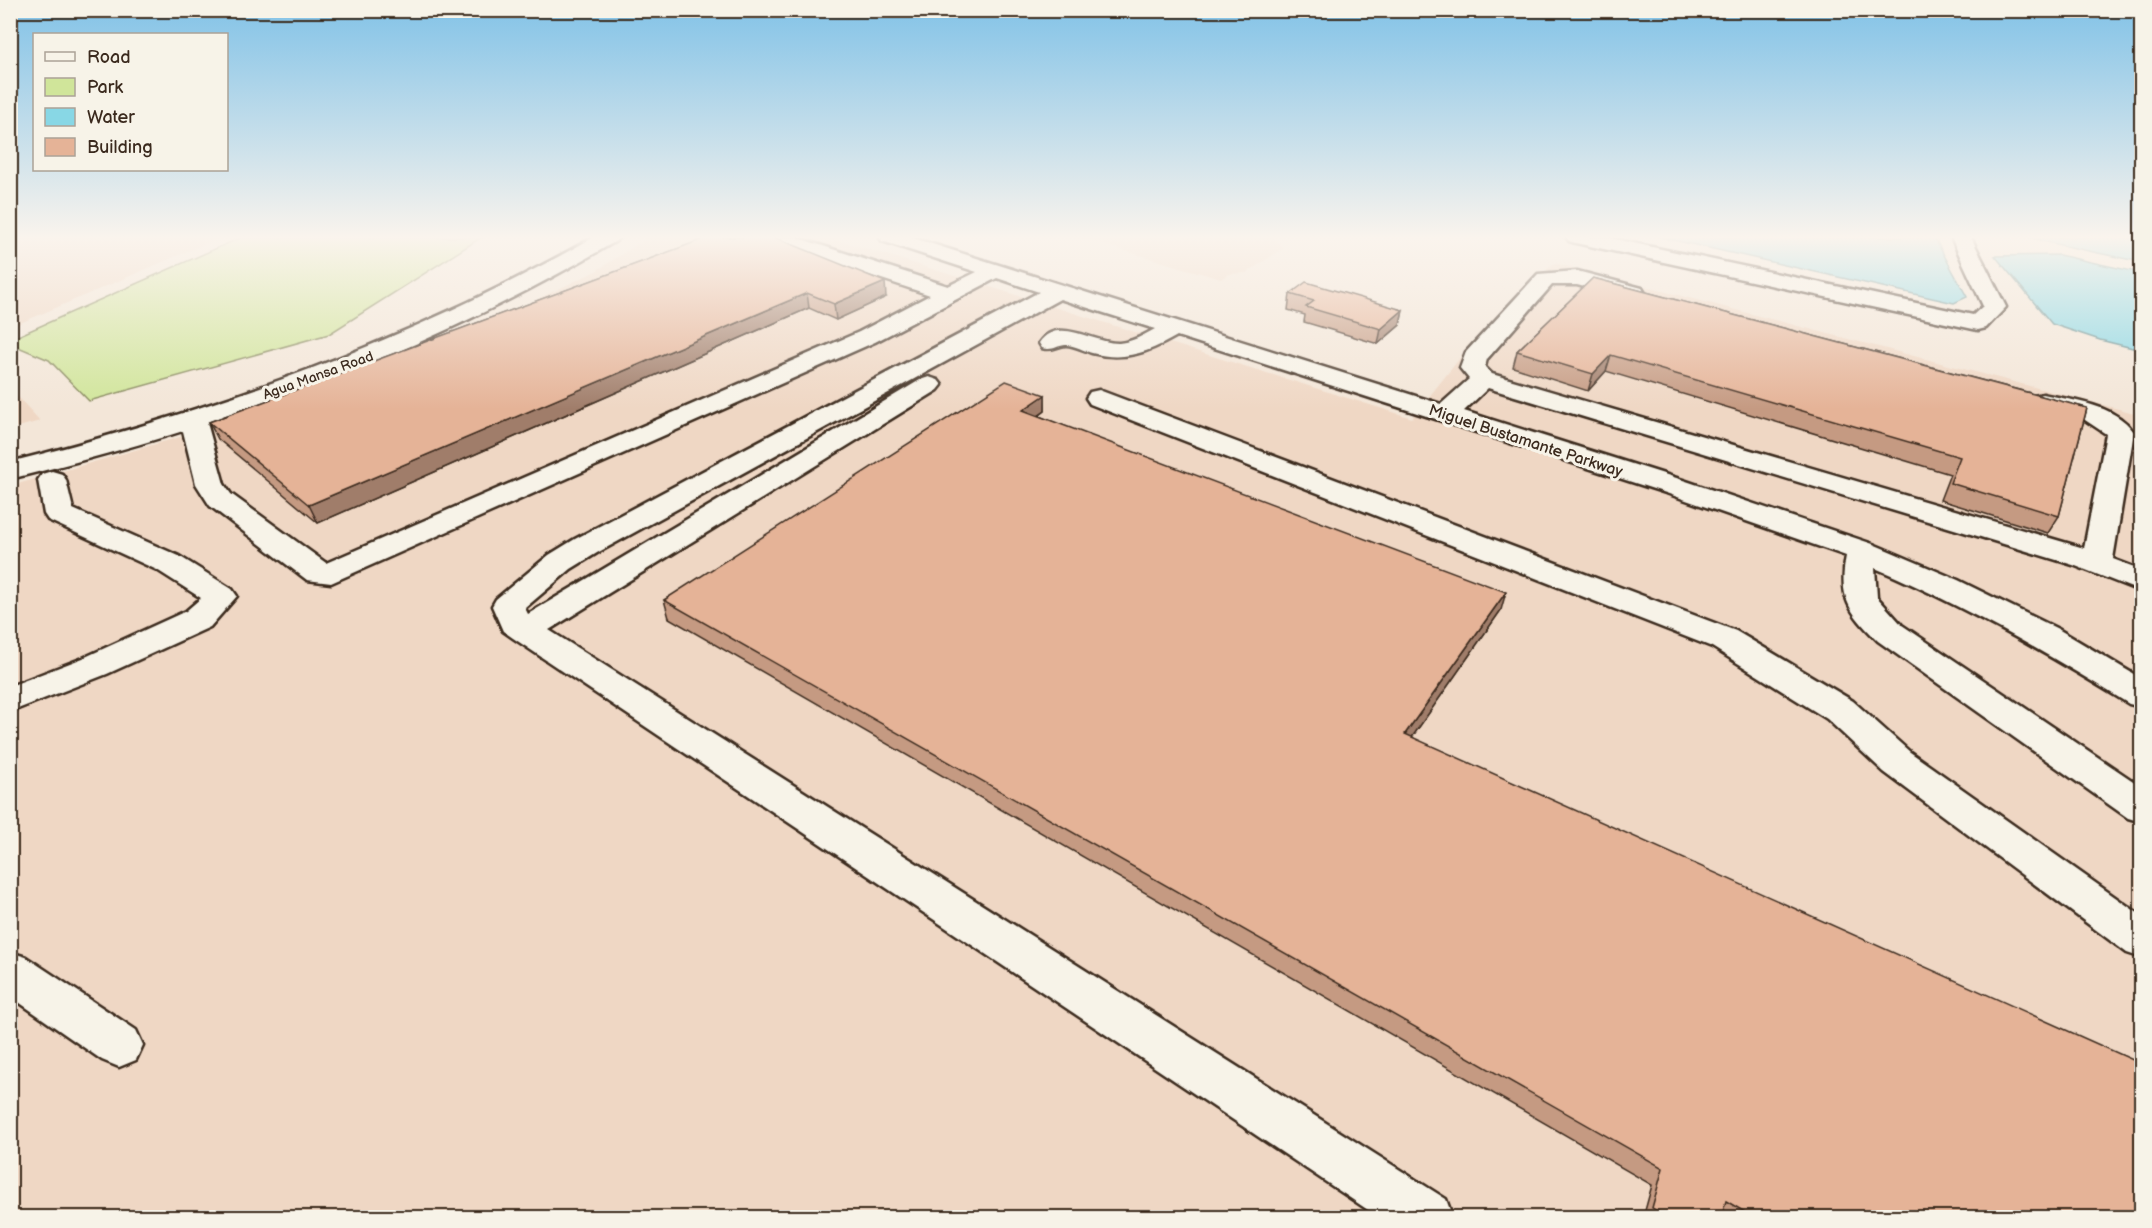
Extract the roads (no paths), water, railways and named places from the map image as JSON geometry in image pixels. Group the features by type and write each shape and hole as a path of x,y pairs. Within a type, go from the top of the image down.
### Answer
{"street":[{"name":"Agua Mansa Road","path":"10,471 193,418 320,374 443,326 509,294"},
{"path":"193,418 210,483 220,500 318,573 331,573 856,341 948,294"},
{"path":"1064,294 561,562 508,606 515,623 525,630 1427,1218"},
{"path":"525,630 1064,294"},
{"name":"Miguel Bustamante Parkway","path":"1070,294 1778,520 1862,551 1947,587 2046,637 2142,695"},
{"path":"1532,294 1475,357 1472,368 1484,379 2097,563 2142,582"},
{"path":"1640,294 1658,299"},
{"path":"1844,294 1978,323 1995,307 1989,294"},
{"path":"1050,343 1062,337 1111,350 1125,350 1142,345 1175,328"},
{"path":"1446,414 1484,379"},
{"path":"2015,394 2095,415 2112,423 2120,432 2097,563"},
{"path":"1099,398 1724,639 1840,710 1897,762 2142,940"},
{"path":"10,700 95,666 198,619 220,596 168,563 59,514 52,480"},
{"path":"1862,551 1857,579 1860,602 1890,633 2142,807"},
{"path":"10,971 119,1045"}],"water":[{"path":"1915,294 1966,294 1967,297 1954,303"},
{"path":"2027,294 2141,294 2141,350 2100,340 2052,324"}]}
